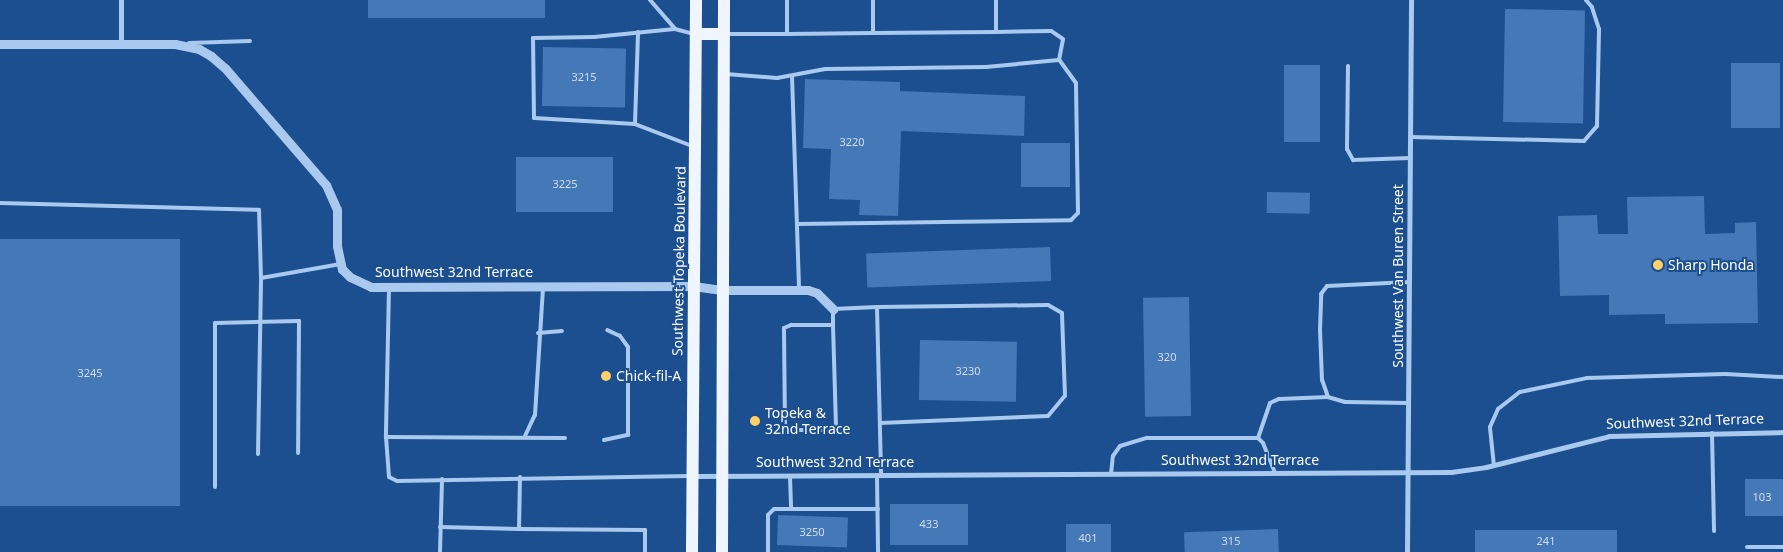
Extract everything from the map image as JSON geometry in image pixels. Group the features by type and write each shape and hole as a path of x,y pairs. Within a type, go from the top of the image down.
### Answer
{"main road":[{"name":"Southwest Topeka Boulevard","path":"692,552 696,0"},
{"path":"722,552 724,0"},
{"path":"696,34 724,34"}],"street":[{"path":"121,0 121,44"},
{"name":"Southwest Van Buren Street","path":"1407,552 1411,0"},
{"path":"0,44 176,44 199,48 225,68 326,185 337,210 341,264"},
{"name":"Southwest 32nd Terrace","path":"341,264 350,277 358,282 389,288 693,286 722,290 799,290 817,293 833,309"},
{"name":"Southwest 32nd Terrace","path":"692,476 790,477 1451,472 1494,466 1609,436 1783,432"}],"lane":[{"path":"650,0 675,29"},
{"path":"787,0 787,34"},
{"path":"873,0 873,33"},
{"path":"996,0 996,32"},
{"path":"1410,137 1584,141 1596,126 1599,29 1592,7 1586,0"},
{"path":"695,147 635,124 534,118 533,38 675,29 696,34"},
{"path":"724,34 1051,31 1063,40 1059,60 1076,83 1078,213 1071,220 797,224"},
{"path":"635,124 638,32"},
{"path":"176,44 250,41"},
{"path":"724,74 792,76 825,69 986,66 1059,60"},
{"path":"1348,66 1348,149 1353,160 1410,158"},
{"path":"792,76 799,290"},
{"path":"0,203 259,210 261,278 258,454"},
{"path":"261,278 341,264"},
{"path":"1328,397 1322,380 1321,294 1327,286 1409,282"},
{"path":"525,436 535,415 538,332 543,287"},
{"path":"389,288 386,437 389,477 397,481 520,477 692,476"},
{"path":"833,325 791,325 784,328 785,426 792,430 830,430 836,426 833,309 1048,305 1062,313 1065,396 1048,416 880,423"},
{"path":"877,307 880,423 878,552"},
{"path":"215,487 215,323 299,321 298,453"},
{"path":"604,440 628,434 628,347 620,336 607,330"},
{"path":"538,332 562,331"},
{"path":"1494,466 1490,427 1498,409 1520,392 1587,378 1725,374 1783,376"},
{"path":"1258,438 1270,403 1279,399 1328,397 1345,402 1408,403"},
{"path":"1712,433 1714,531"},
{"path":"386,437 525,436 565,438"},
{"path":"1111,474 1114,456 1120,446 1130,441 1147,438 1258,438 1263,443 1275,473"},
{"path":"519,529 520,477"},
{"path":"790,477 791,510"},
{"path":"440,552 442,479"},
{"path":"768,552 768,514 774,510 878,509"},
{"path":"440,527 645,530 645,552"},
{"path":"1747,547 1783,547"}],"building":[{"path":"368,0 545,0 545,18 368,18"},
{"path":"1505,9 1585,10 1583,123 1503,122"},
{"path":"543,47 626,48 625,107 542,106"},
{"path":"1731,63 1780,63 1780,128 1731,128"},
{"path":"1284,65 1320,65 1320,142 1284,142"},
{"path":"805,79 900,82 900,91 1025,96 1024,136 901,131 898,216 859,215 860,200 829,199 831,149 803,148"},
{"path":"1021,143 1070,143 1070,187 1021,187"},
{"path":"516,157 613,157 613,212 516,212"},
{"path":"1267,192 1310,193 1310,214 1267,213"},
{"name":"Sharp Honda","path":"1704,196 1705,234 1735,233 1735,223 1756,222 1758,323 1665,324 1665,314 1609,315 1609,295 1560,296 1558,216 1597,215 1598,234 1628,234 1627,197"},
{"path":"0,239 180,239 180,506 0,506"},
{"path":"1050,247 1051,281 867,287 866,253"},
{"path":"1189,297 1191,416 1145,417 1143,298"},
{"path":"920,340 1017,342 1016,402 919,400"},
{"path":"1745,479 1783,479 1783,516 1745,516"},
{"path":"890,504 968,504 968,545 890,545"},
{"path":"778,515 848,517 847,547 777,545"},
{"path":"1066,524 1111,524 1111,552 1066,552"},
{"path":"1278,529 1279,552 1185,552 1184,532"},
{"path":"1475,530 1617,530 1617,552 1475,552"}],"place":[{"name":"Sharp Honda","path":"1658,265"},
{"name":"Chick-fil-A","path":"606,376"},
{"name":"Topeka & 32nd Terrace","path":"755,421"}]}
